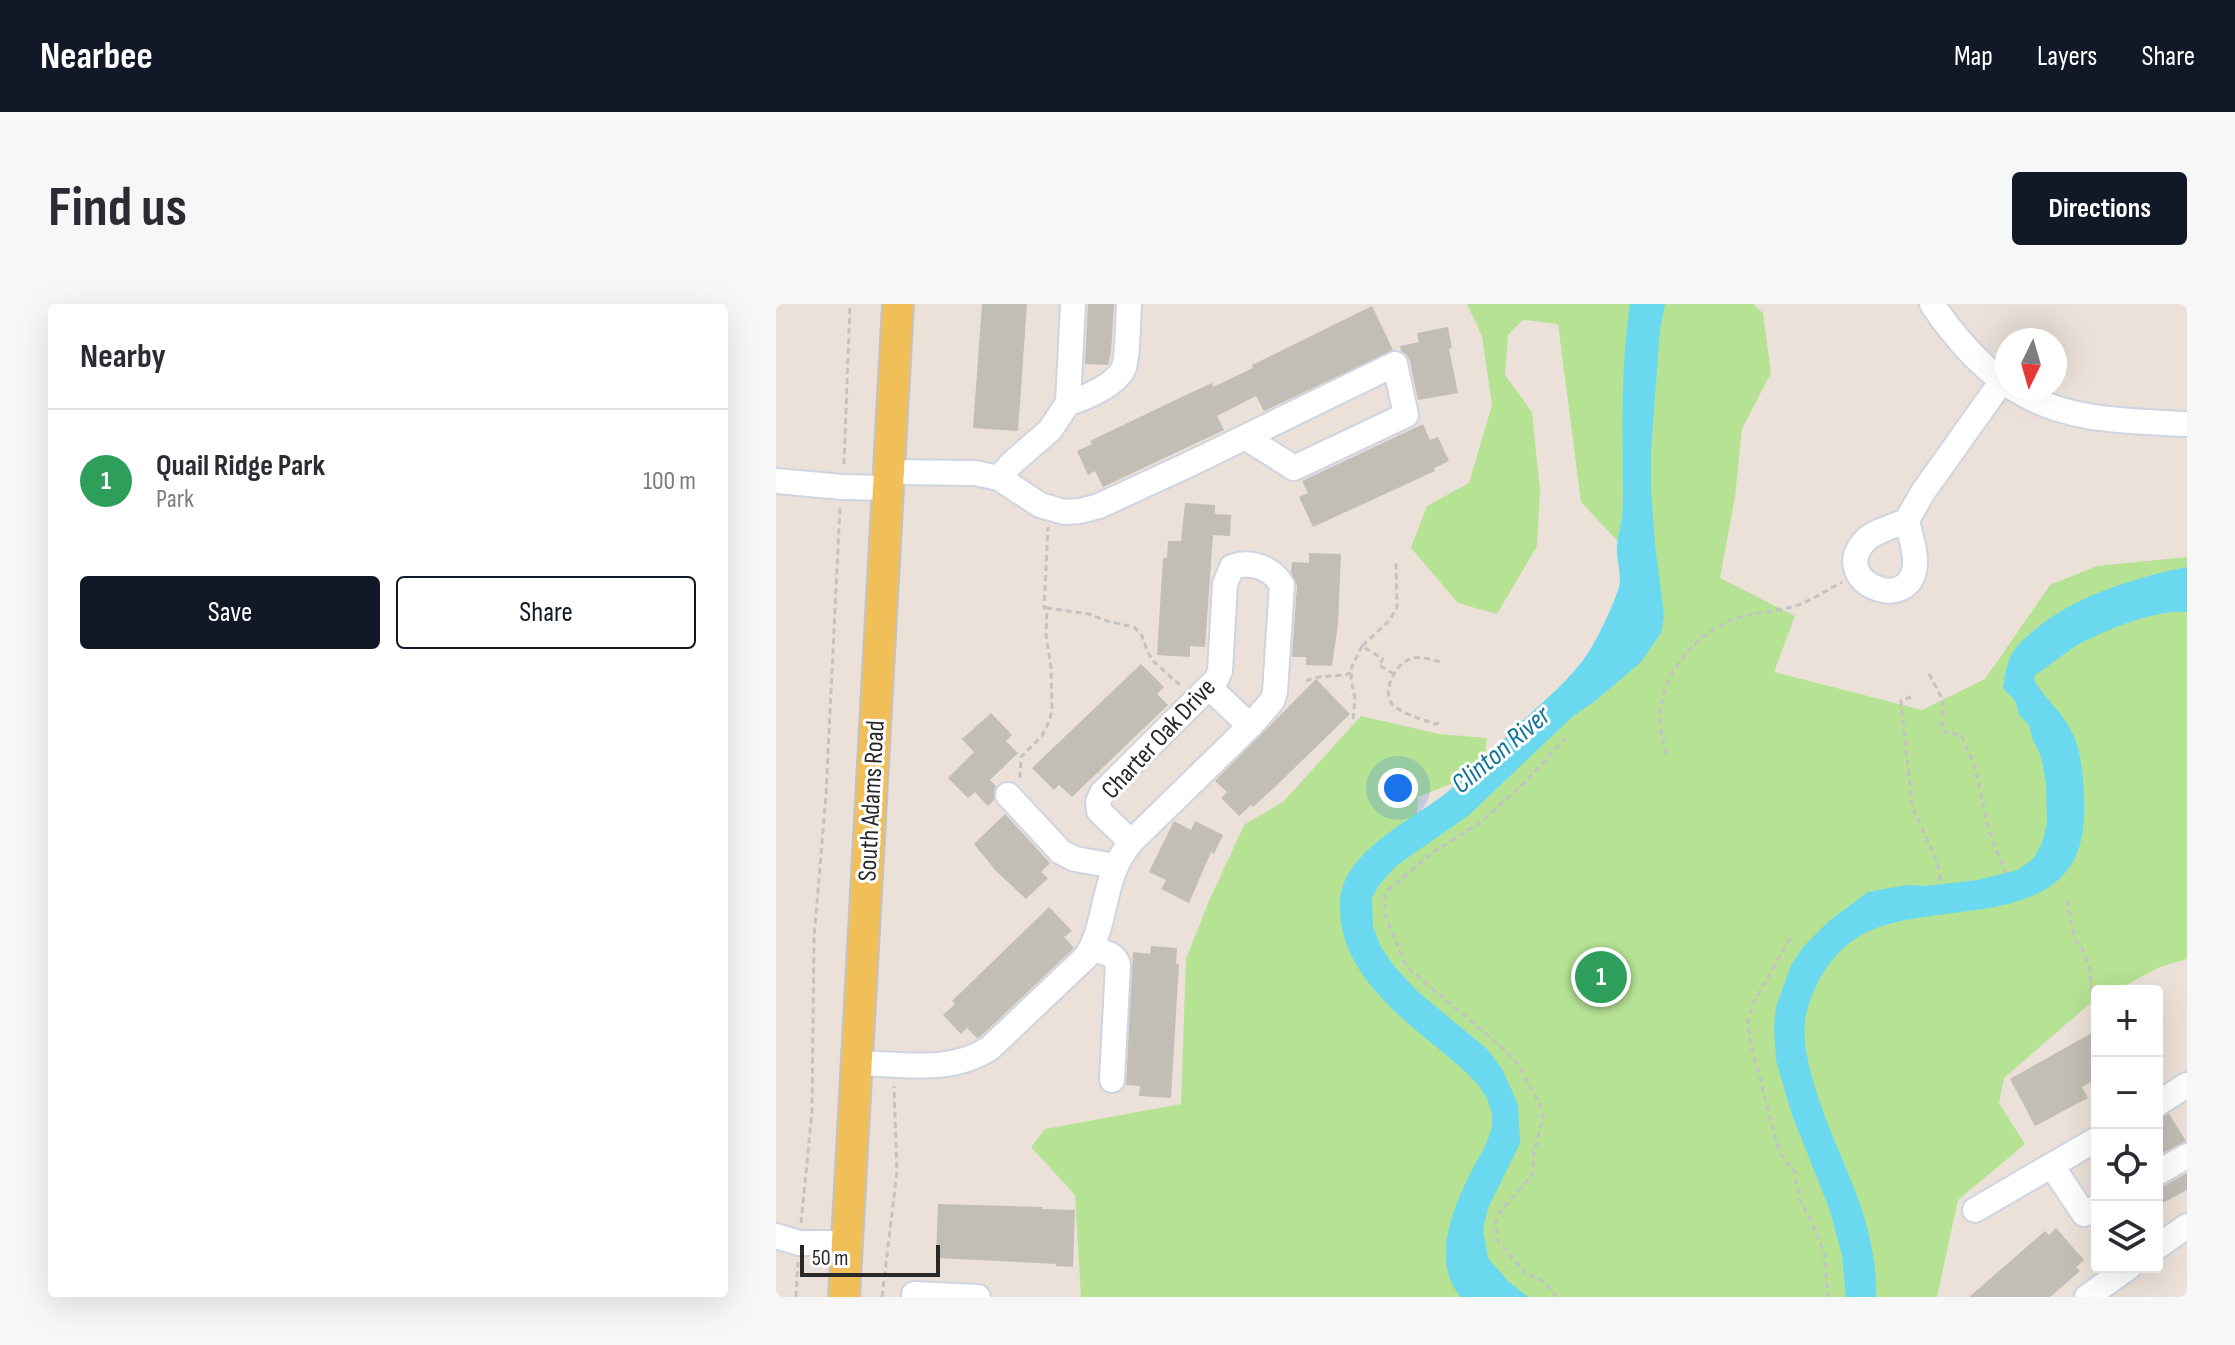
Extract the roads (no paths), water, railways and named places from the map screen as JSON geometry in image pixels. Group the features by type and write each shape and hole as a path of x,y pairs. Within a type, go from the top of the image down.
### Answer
{"main road":[{"name":"South Adams Road","path":"844,1297 898,304"}],"street":[{"path":"999,478 1050,430 1068,403 1073,304"},
{"path":"1068,403 1093,394 1118,376 1125,366 1129,304"},
{"path":"1932,304 1961,343 1995,375"},
{"path":"776,481 842,487 975,473 999,478 1040,505 1064,512 1080,511 1099,506 1395,364 1406,415 1294,468 1245,437"},
{"path":"1907,520 1915,557 1912,576 1898,589 1879,590 1869,586 1861,577 1856,561 1862,543 1870,536 1907,520 1923,492 1995,400"},
{"path":"2036,400 2088,417 2187,424"},
{"name":"Charter Oak Drive","path":"858,1063 947,1064 978,1056 1008,1032 1086,957 1092,949 1115,866 1131,842 1272,701 1282,585 1276,575 1266,569 1240,564 1232,567 1225,584 1220,671 1102,793 1098,802 1099,811 1131,842"},
{"path":"1199,690 1250,726"},
{"path":"1012,800 1061,852 1075,859 1115,866"},
{"path":"1092,949 1111,955 1118,965 1112,1080"},
{"path":"2163,1102 2184,1093"},
{"path":"1975,1210 2091,1143"},
{"path":"2163,1170 2187,1156"},
{"path":"2052,1166 2084,1214 2091,1210"},
{"path":"2163,1243 2187,1226"},
{"path":"788,1239 847,1243"},
{"path":"2087,1297 2121,1273"},
{"path":"914,1294 978,1297"}],"water":[{"name":"Clinton River","path":"1630,304 1665,304 1660,329 1651,451 1655,544 1664,615 1661,633 1641,662 1573,716 1469,815 1396,866 1372,898 1373,927 1381,947 1394,966 1417,991 1487,1049 1502,1069 1518,1104 1520,1143 1488,1208 1483,1229 1488,1258 1508,1281 1528,1297 1461,1297 1447,1268 1448,1235 1457,1202 1488,1139 1492,1125 1490,1107 1482,1090 1468,1075 1374,990 1349,950 1342,927 1340,902 1344,883 1367,851 1451,789 1557,689 1588,653 1605,621 1620,582 1617,545 1623,509 1623,379"},
{"path":"2187,567 2187,612 2148,616 2107,631 2077,646 2035,675 2038,687 2073,734 2083,775 2084,818 2076,855 2057,881 2031,897 1999,906 1893,923 1863,934 1835,957 1815,988 1804,1031 1812,1078 1861,1208 1875,1271 1876,1297 1846,1297 1842,1255 1829,1208 1792,1115 1776,1060 1776,1007 1791,965 1803,947 1829,921 1868,892 1907,885 1977,880 2018,870 2034,858 2047,823 2046,783 2041,756 2029,725 2019,715 2016,702 2003,688 2010,657 2032,632 2072,605 2118,585"}],"place":[{"name":"Quail Ridge Park","path":"1601,977"}]}
